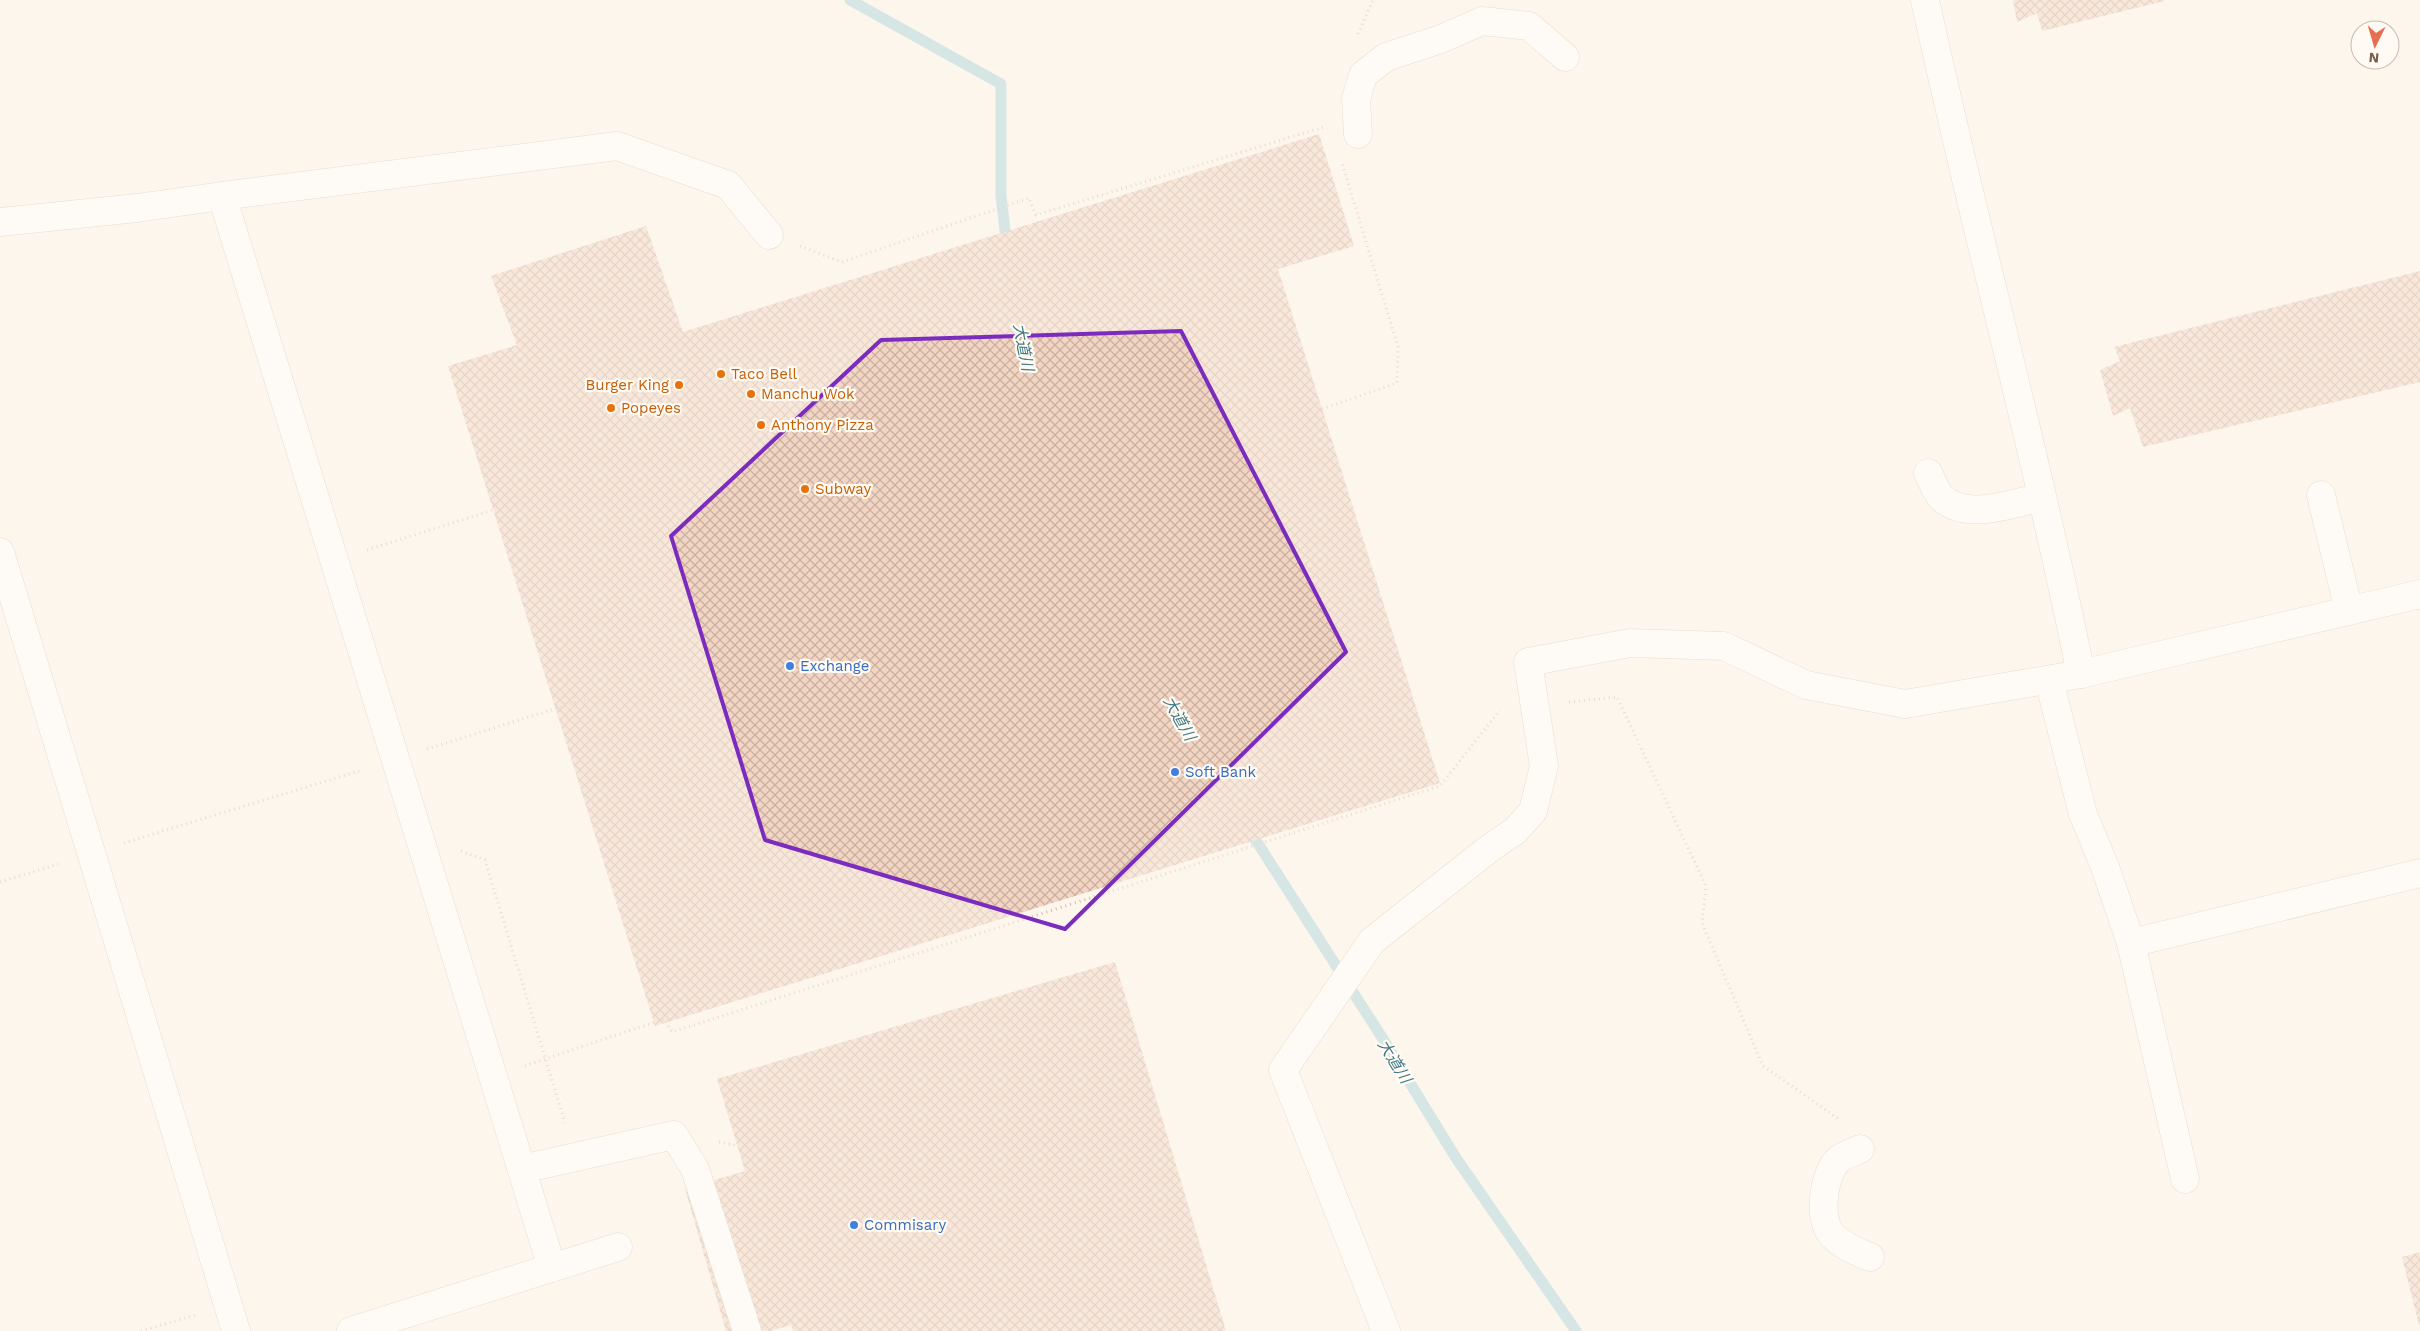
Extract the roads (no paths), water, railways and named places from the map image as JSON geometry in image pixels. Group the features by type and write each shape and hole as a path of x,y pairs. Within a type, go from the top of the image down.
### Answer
{"lane":[{"path":"1925,0 1955,140 1991,276 2057,558 2081,674"},
{"path":"1358,125 1356,99 1363,76 1386,57 1441,39 1482,20 1529,26 1565,57"},
{"path":"0,222 138,208 617,146 728,185 769,235"},
{"path":"222,196 552,1268"},
{"path":"1928,474 1941,497 1963,509 1987,509 2042,497"},
{"path":"2321,495 2350,611"},
{"path":"0,552 232,1318"},
{"path":"1386,1331 1283,1070 1372,941 1490,848 1515,832 1533,811 1544,766 1528,662 1630,643 1724,646 1806,685 1905,704 2081,674 2420,594"},
{"path":"2049,680 2083,814 2105,867 2131,943 2185,1179"},
{"path":"2131,943 2420,873"},
{"path":"522,1169 674,1135 695,1169 747,1331"},
{"path":"1860,1149 1839,1160 1826,1184 1823,1216 1831,1235 1847,1247 1870,1257"},
{"path":"351,1331 618,1247"}],"waterway":[{"path":"850,0 1001,84 1001,196 1007,247"},
{"name":"大道川","path":"1248,828 1383,1039 1456,1158 1576,1331"}],"place":[{"name":"Taco Bell","path":"721,374"},
{"name":"Burger King","path":"679,385"},
{"name":"Manchu Wok","path":"751,394"},
{"name":"Popeyes","path":"611,408"},
{"name":"Anthony Pizza","path":"761,425"},
{"name":"Subway","path":"805,489"},
{"name":"Exchange","path":"790,666"},
{"name":"Soft Bank","path":"1175,772"},
{"name":"Commisary","path":"854,1225"}]}
